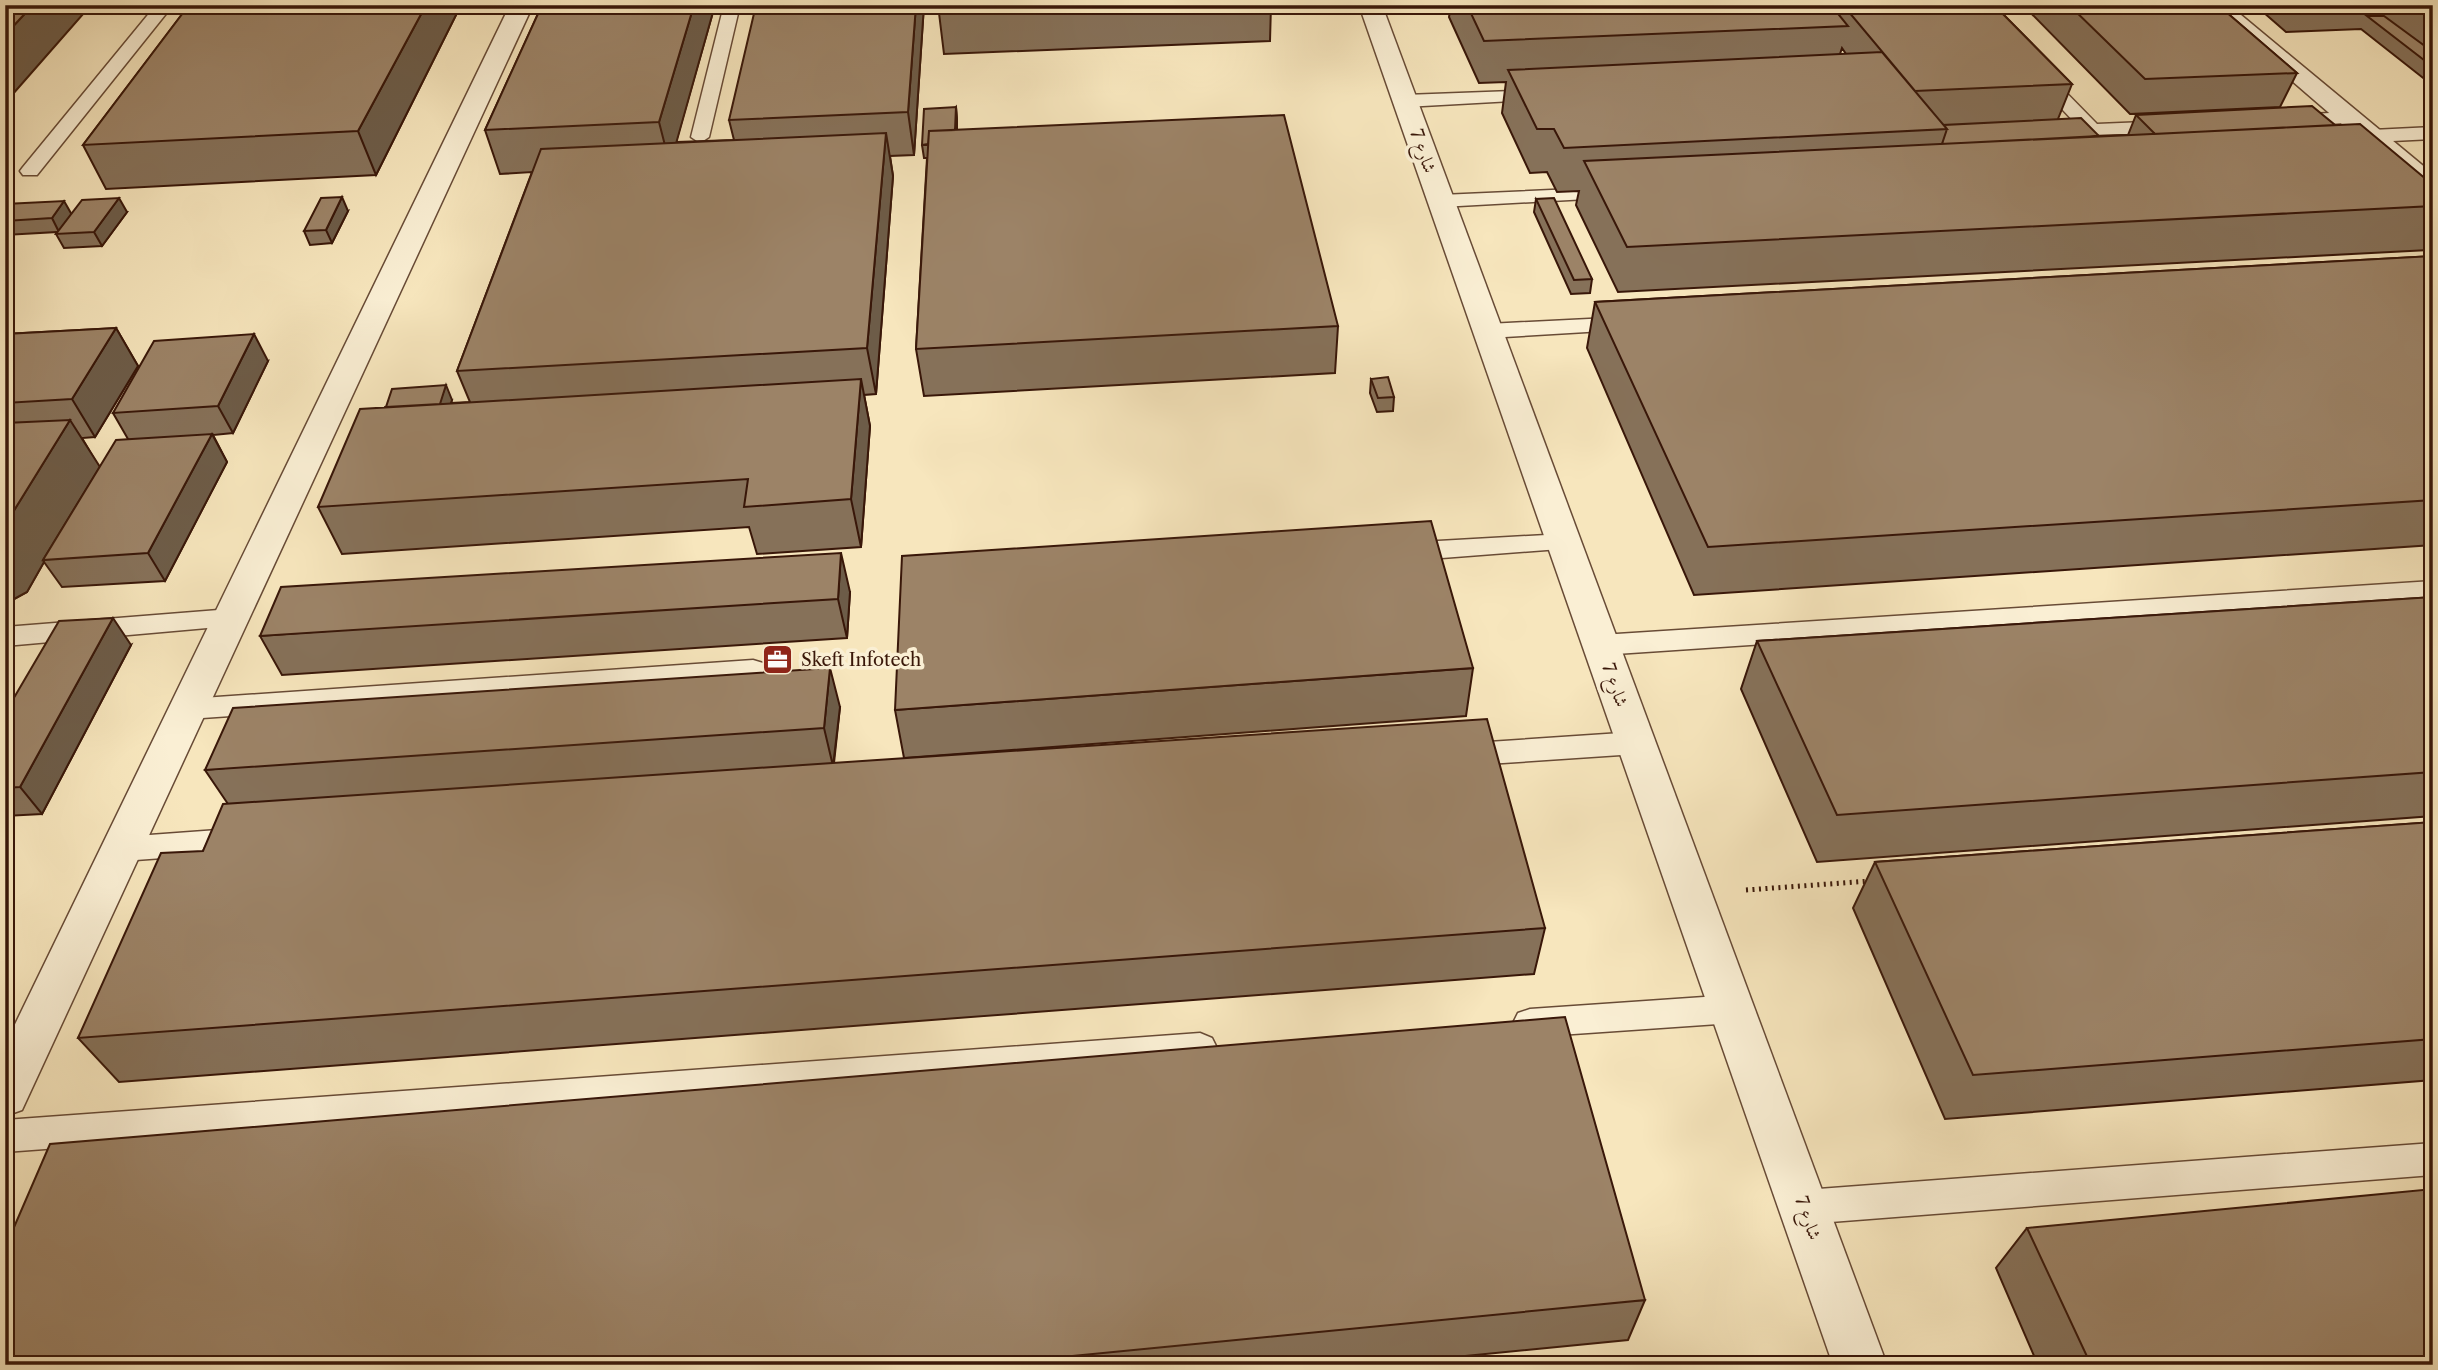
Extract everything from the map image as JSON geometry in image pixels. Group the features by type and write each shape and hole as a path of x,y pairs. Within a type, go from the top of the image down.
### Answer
{"street":[{"path":"5,1095 522,5"},
{"name":"شارع 7","path":"1370,5 1860,1365"},
{"path":"2215,5 2350,118 2371,148 2397,158 2433,188"}],"lane":[{"path":"30,171 165,5"},
{"path":"700,137 732,5"},
{"path":"2027,63 2093,131"},
{"path":"1405,101 1557,95"},
{"path":"2277,122 2350,118"},
{"path":"2040,133 2185,126"},
{"path":"2371,148 2433,133"},
{"path":"1441,201 1635,192"},
{"path":"1489,331 1655,322"},
{"path":"1384,553 1564,542"},
{"path":"1601,645 2433,590"},
{"path":"5,637 231,618"},
{"path":"188,709 754,670"},
{"path":"1428,757 1636,743"},
{"path":"122,849 275,838"},
{"path":"1496,1026 1733,1009"},
{"path":"5,1136 1231,1045"},
{"path":"1804,1207 2433,1158"}],"path":[{"path":"1691,894 1883,880"}],"building":[{"path":"5,5 33,5 5,35"},
{"path":"189,5 426,5 358,131 83,145"},
{"path":"542,5 694,5 659,122 485,130"},
{"path":"756,5 916,5 908,112 729,120"},
{"path":"940,5 1126,5 939,13"},
{"path":"1467,5 1831,5 1848,26 1484,41"},
{"path":"1843,5 1994,5 2072,84 1915,91"},
{"path":"2069,5 2218,5 2297,73 2145,79"},
{"path":"2295,5 2363,5 2298,8"},
{"path":"2423,5 2433,5 2433,12"},
{"path":"2367,16 2384,16 2433,52 2433,67"},
{"path":"1882,52 1947,129 1564,148 1554,129 1537,129 1508,70"},
{"path":"2312,106 2335,125 2155,134 2136,115"},
{"path":"956,107 955,130 929,131 928,144 922,145 924,109"},
{"path":"1284,115 1338,326 916,349 929,131"},
{"path":"2081,118 2099,136 1942,144 1947,129 1944,125"},
{"path":"2360,124 2433,185 2433,206 1627,247 1584,161"},
{"path":"886,133 867,348 457,371 541,149"},
{"path":"342,197 326,230 304,231 321,198"},
{"path":"119,198 94,232 56,234 82,200"},
{"path":"1554,198 1592,279 1574,280 1536,199"},
{"path":"64,201 52,218 5,221 5,204"},
{"path":"2433,256 2433,500 1708,547 1595,302"},
{"path":"116,328 72,399 5,403 5,334"},
{"path":"254,334 218,406 113,413 154,341"},
{"path":"1388,377 1394,397 1378,398 1371,379"},
{"path":"861,379 851,499 744,507 748,479 318,507 360,409"},
{"path":"446,385 440,404 386,407 392,389"},
{"path":"70,420 5,525 5,423"},
{"path":"212,434 148,553 43,560 116,440"},
{"path":"1431,521 1473,668 895,710 902,556"},
{"path":"841,553 838,599 260,636 281,587"},
{"path":"2433,597 2433,772 1837,815 1757,641"},
{"path":"113,618 20,787 5,788 5,713 59,621"},
{"path":"830,668 824,728 205,770 233,708"},
{"path":"1487,719 1545,928 78,1038 161,853 203,851 223,804"},
{"path":"2433,822 2433,1039 1973,1075 1875,862"},
{"path":"1565,1017 1645,1300 981,1365 5,1365 5,1248 50,1144"},
{"path":"2433,1189 2433,1365 2091,1365 2027,1228"}],"place":[{"name":"Skeft Infotech","path":"778,660"}]}
